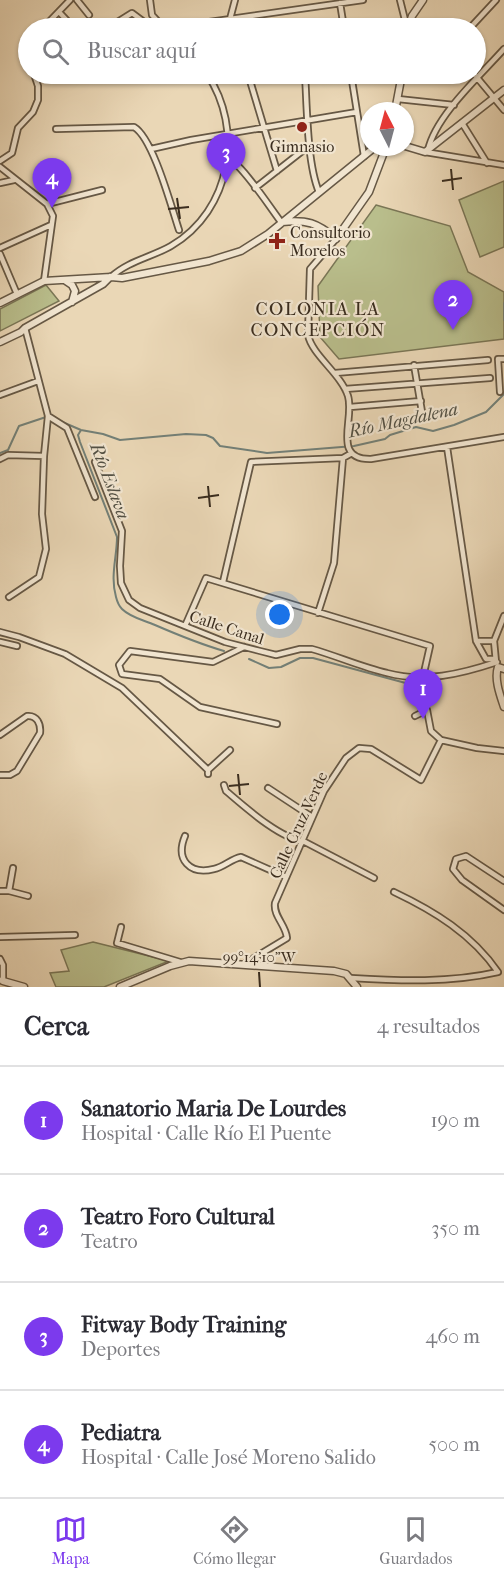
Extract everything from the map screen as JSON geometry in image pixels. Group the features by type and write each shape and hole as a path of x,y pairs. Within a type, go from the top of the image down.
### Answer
{"street":[{"path":"52,18 70,0"},
{"path":"77,0 89,15"},
{"path":"150,0 154,18"},
{"path":"230,18 234,0"},
{"path":"237,18 363,0"},
{"path":"400,0 405,18"},
{"path":"411,18 423,0"},
{"path":"479,18 496,0"},
{"path":"340,3 342,18"},
{"path":"58,12 64,18"},
{"path":"124,18 132,13 139,18"},
{"path":"486,69 504,49"},
{"path":"0,161 12,153 18,128 33,112 38,100 37,84"},
{"path":"0,342 103,284 118,270 171,246 196,226 217,195 227,158 229,134 223,106 212,84"},
{"path":"251,84 276,171"},
{"path":"306,84 310,145 319,192"},
{"path":"353,84 360,131"},
{"path":"397,102 400,84"},
{"path":"427,151 432,136 443,117 473,84"},
{"path":"484,84 504,110"},
{"path":"427,151 504,90"},
{"path":"398,99 454,105"},
{"path":"151,149 357,112"},
{"path":"462,123 487,163"},
{"path":"56,129 134,127 141,131 151,149 179,230"},
{"path":"255,188 310,145"},
{"path":"414,148 504,165"},
{"path":"0,303 44,280 122,278 209,261 241,250 268,234 364,156"},
{"path":"383,156 369,192 336,239 310,268 307,327 311,344 345,389 350,407 347,440 350,452 359,458 371,459 504,437"},
{"path":"227,158 237,163 281,222"},
{"path":"0,167 47,204 52,216 44,280"},
{"path":"0,183 14,180"},
{"path":"47,204 102,190"},
{"path":"281,222 315,224 324,228 336,239"},
{"path":"0,248 51,225"},
{"path":"0,254 17,294"},
{"path":"63,280 74,288 75,294 71,303"},
{"path":"9,597 39,577 46,549 42,514 48,416 25,328"},
{"path":"500,392 501,359"},
{"path":"335,373 488,360"},
{"path":"414,366 422,412"},
{"path":"345,389 490,378"},
{"path":"0,395 38,381"},
{"path":"350,407 421,401"},
{"path":"48,416 67,428 95,497"},
{"path":"447,447 476,641 486,659 499,664"},
{"path":"318,613 334,563 344,458 350,452"},
{"path":"0,459 8,455 44,456"},
{"path":"223,582 251,462 344,458"},
{"name":"Calle Canal","path":"94,462 122,531 121,583 129,600 140,609 225,642 244,647 276,655 300,649 312,649 388,674 423,677 471,671 499,664"},
{"path":"184,626 206,578 430,646 423,677 418,687 418,696 427,710 431,731 441,740 504,751"},
{"path":"504,616 494,641 499,664 496,672 498,687 504,707"},
{"path":"0,632 65,654 122,688 208,772 230,750"},
{"path":"476,641 494,641"},
{"path":"0,642 17,646"},
{"path":"244,647 213,662 130,651 119,665 119,670 122,674 160,679 200,707 277,724"},
{"path":"415,716 427,710"},
{"path":"0,735 27,716 32,716 41,726 40,733 17,771 10,775 0,775"},
{"name":"Calle Cruz Verde","path":"244,964 287,938 287,932 274,909 300,841 324,791 346,758 359,748 371,749 421,780 441,740"},
{"path":"224,785 226,791 265,822 296,841 375,878"},
{"path":"268,788 312,817"},
{"path":"185,836 180,853 182,860 190,866 211,870 241,856 286,877"},
{"path":"504,880 466,856 456,859 453,869 462,880 504,910"},
{"path":"9,891 13,868"},
{"path":"0,891 28,896"},
{"path":"351,978 402,981 458,978 498,972 477,946 455,927 426,907 394,892"},
{"path":"121,927 117,943 180,962 334,971 346,974 357,987"},
{"path":"0,937 75,935"},
{"path":"0,959 3,964 3,983 24,987"},
{"path":"120,987 180,962"}],"green space":[{"path":"504,181 504,247 480,257 459,200"},
{"path":"376,205 450,226 468,272 504,292 504,339 339,359 320,337 318,286"},
{"path":"46,285 59,301 0,331 0,309"},
{"path":"93,942 169,961 104,987 56,987 50,973 69,971 61,950"}],"waterway":[{"name":"Río Magdalena","path":"504,303 504,320"},
{"name":"Río Magdalena","path":"60,421 81,430 120,440 186,434 206,435 213,438 220,446 267,453 354,446 385,439 390,435 416,427 433,431 486,412 504,394"},
{"name":"Río Magdalena","path":"0,453 8,450 19,426 46,417"},
{"name":"Río Eslava","path":"81,430 78,435 80,442 117,537 114,589 120,606 133,617 224,651"},
{"name":"Río Eslava","path":"249,659 269,668 281,667 300,658 313,658 413,685"}],"place":[{"name":"Gimnasio","path":"302,127"},
{"name":"Fitway Body Training","path":"226,183"},
{"name":"Pediatra","path":"52,208"},
{"name":"Consultorio Morelos","path":"277,241"},
{"name":"Teatro Foro Cultural","path":"453,330"},
{"name":"Sanatorio Maria De Lourdes","path":"423,719"}],"district":[{"name":"COLONIA LA CONCEPCIÓN","path":"318,319"}]}
